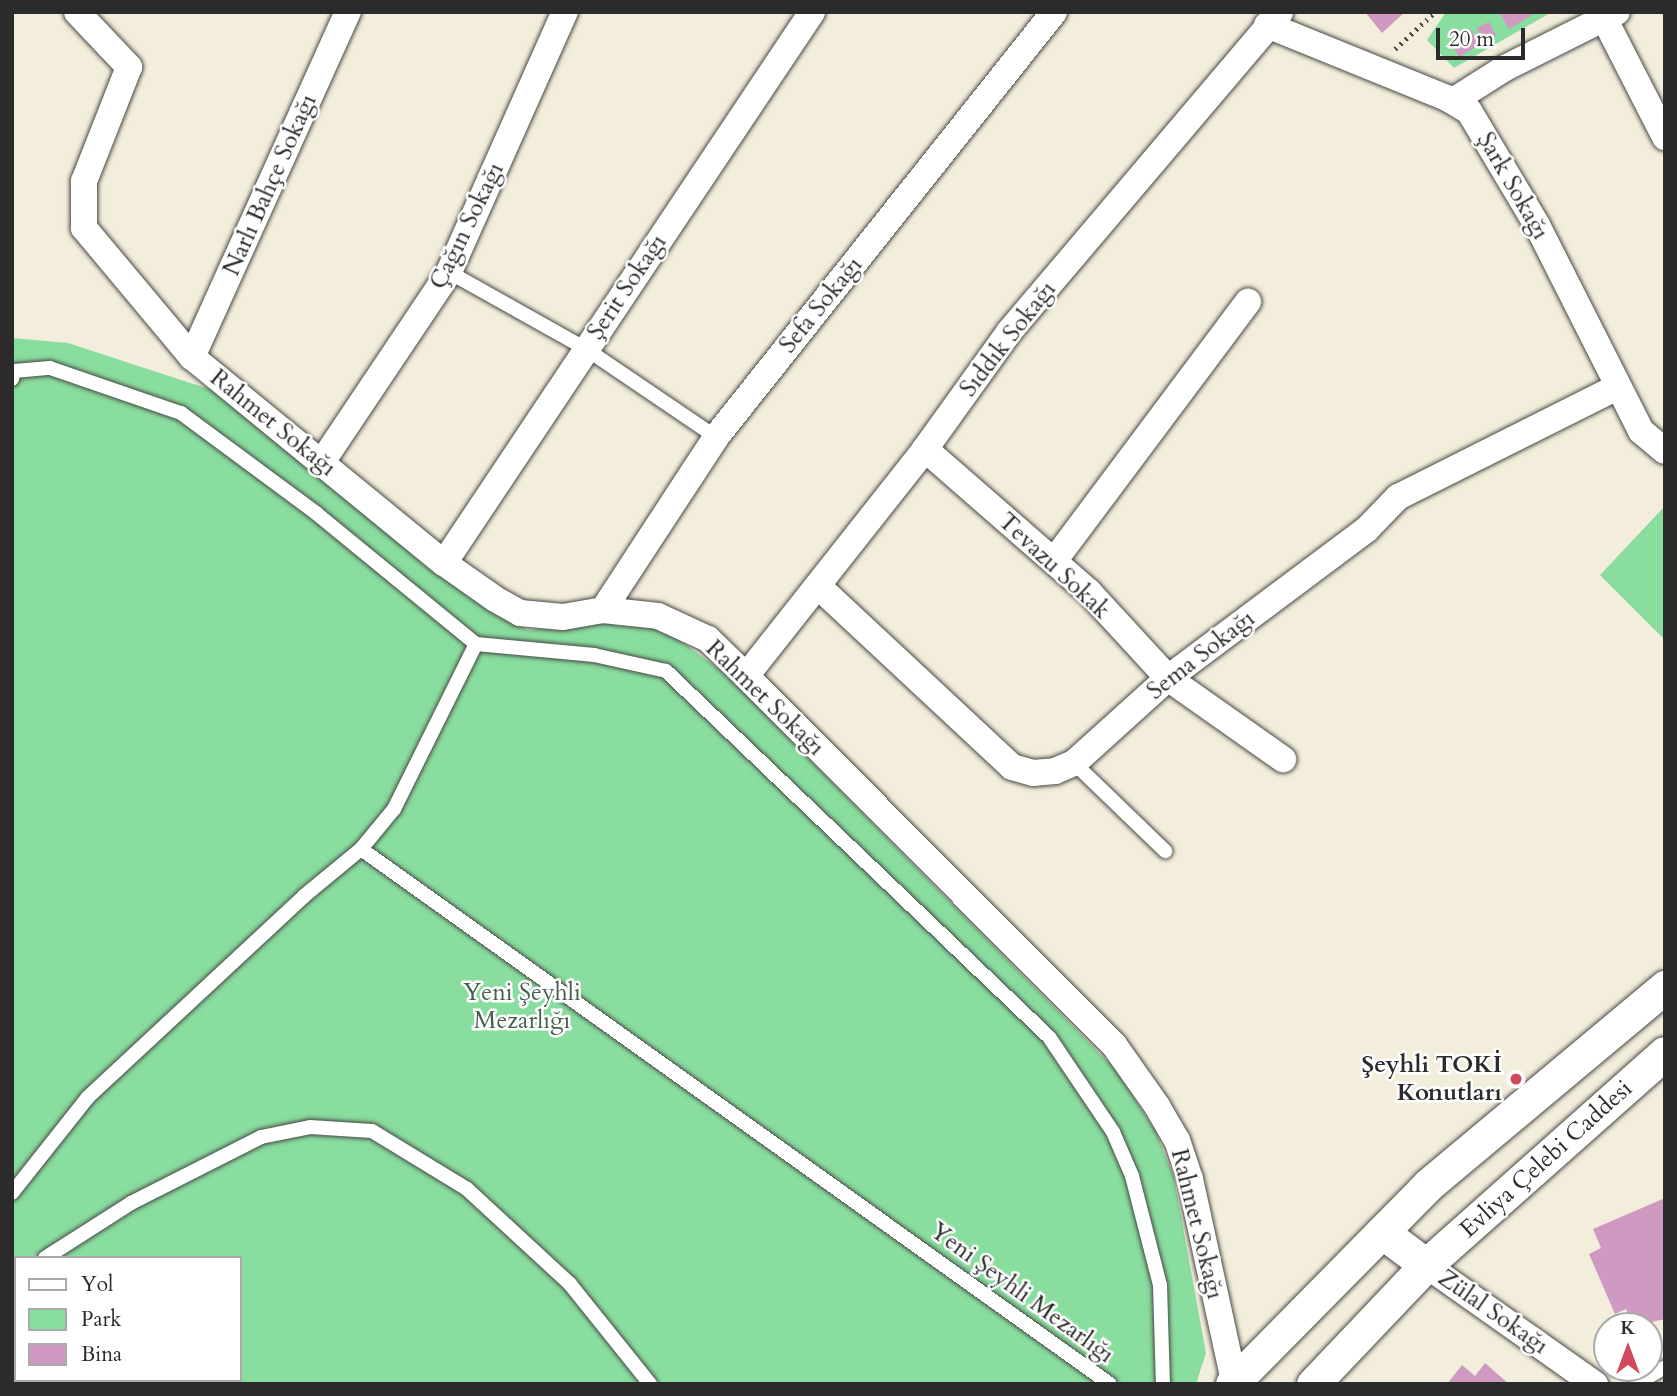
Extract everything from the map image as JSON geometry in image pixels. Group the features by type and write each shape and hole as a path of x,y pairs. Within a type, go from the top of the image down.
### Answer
{"street":[{"name":"Rahmet Sokağı","path":"77,12 129,67 84,181 84,228 192,357 444,563 520,613 563,617 603,610 658,616 708,639 746,676 1114,1045 1157,1106 1177,1140 1190,1179 1233,1382"},
{"name":"Narlı Bahçe Sokağı","path":"192,357 348,12"},
{"name":"Çağın Sokağı","path":"323,462 449,272 565,12"},
{"name":"Şerit Sokağı","path":"444,563 812,12"},
{"name":"Sefa Sokağı","path":"603,610 716,437 1054,12"},
{"path":"1453,102 1505,68 1611,15 1665,137"},
{"name":"Şark Sokağı","path":"1274,19 1469,111 1537,225 1616,388 1641,431 1665,451"},
{"name":"Sıddık Sokağı","path":"746,676 925,449 1009,332 1274,19"},
{"path":"1054,561 1248,302"},
{"name":"Sema Sokağı","path":"818,586 1012,766 1033,772 1074,763 1168,678 1366,530 1398,497 1616,388"},
{"name":"Tevazu Sokak","path":"925,449 1089,592 1168,678 1283,759"},
{"name":"Evliya Çelebi Caddesi","path":"1233,1382 1429,1185 1665,987"},
{"name":"Evliya Çelebi Caddesi","path":"1313,1384 1426,1265 1665,1053"},
{"path":"1382,1232 1426,1265"},
{"name":"Zülal Sokağı","path":"1426,1265 1589,1382"}],"lane":[{"path":"449,272 586,349 716,437"},
{"path":"12,379 14,372 50,368 181,414 316,513 476,644 594,655 666,671 1049,1037 1113,1132 1132,1175 1160,1285 1163,1384"},
{"path":"12,1193 88,1097 304,896 362,849 394,809 476,644"},
{"path":"1074,763 1166,851"},
{"name":"Yeni Şeyhli Mezarlığı","path":"362,849 1110,1384"},
{"path":"48,1256 131,1203 261,1137 310,1127 372,1131 467,1189 570,1284 650,1384"},
{"path":"1636,1384 1665,1367"}],"path":[{"path":"1374,68 1435,12"}],"green space":[{"path":"1446,12 1552,12 1454,68 1427,40"},
{"name":"Yeni Şeyhli Mezarlığı","path":"12,338 68,343 218,392 452,582 527,630 600,623 665,630 722,671 1116,1070 1156,1132 1174,1178 1206,1353 1196,1384 12,1384"},
{"path":"1665,506 1665,640 1600,575"}],"building":[{"path":"1365,12 1405,12 1382,33"},
{"path":"1499,12 1537,12 1509,29"},
{"path":"1489,22 1496,35 1484,42 1477,29"},
{"path":"1471,30 1480,45 1459,57 1450,42"},
{"path":"1665,1198 1665,1319 1663,1312 1627,1312 1626,1309 1614,1312 1589,1254 1601,1248 1593,1229"},
{"path":"1485,1363 1509,1384 1447,1384 1462,1365 1475,1376"}],"place":[{"name":"Şeyhli TOKİ Konutları","path":"1516,1079"}]}
